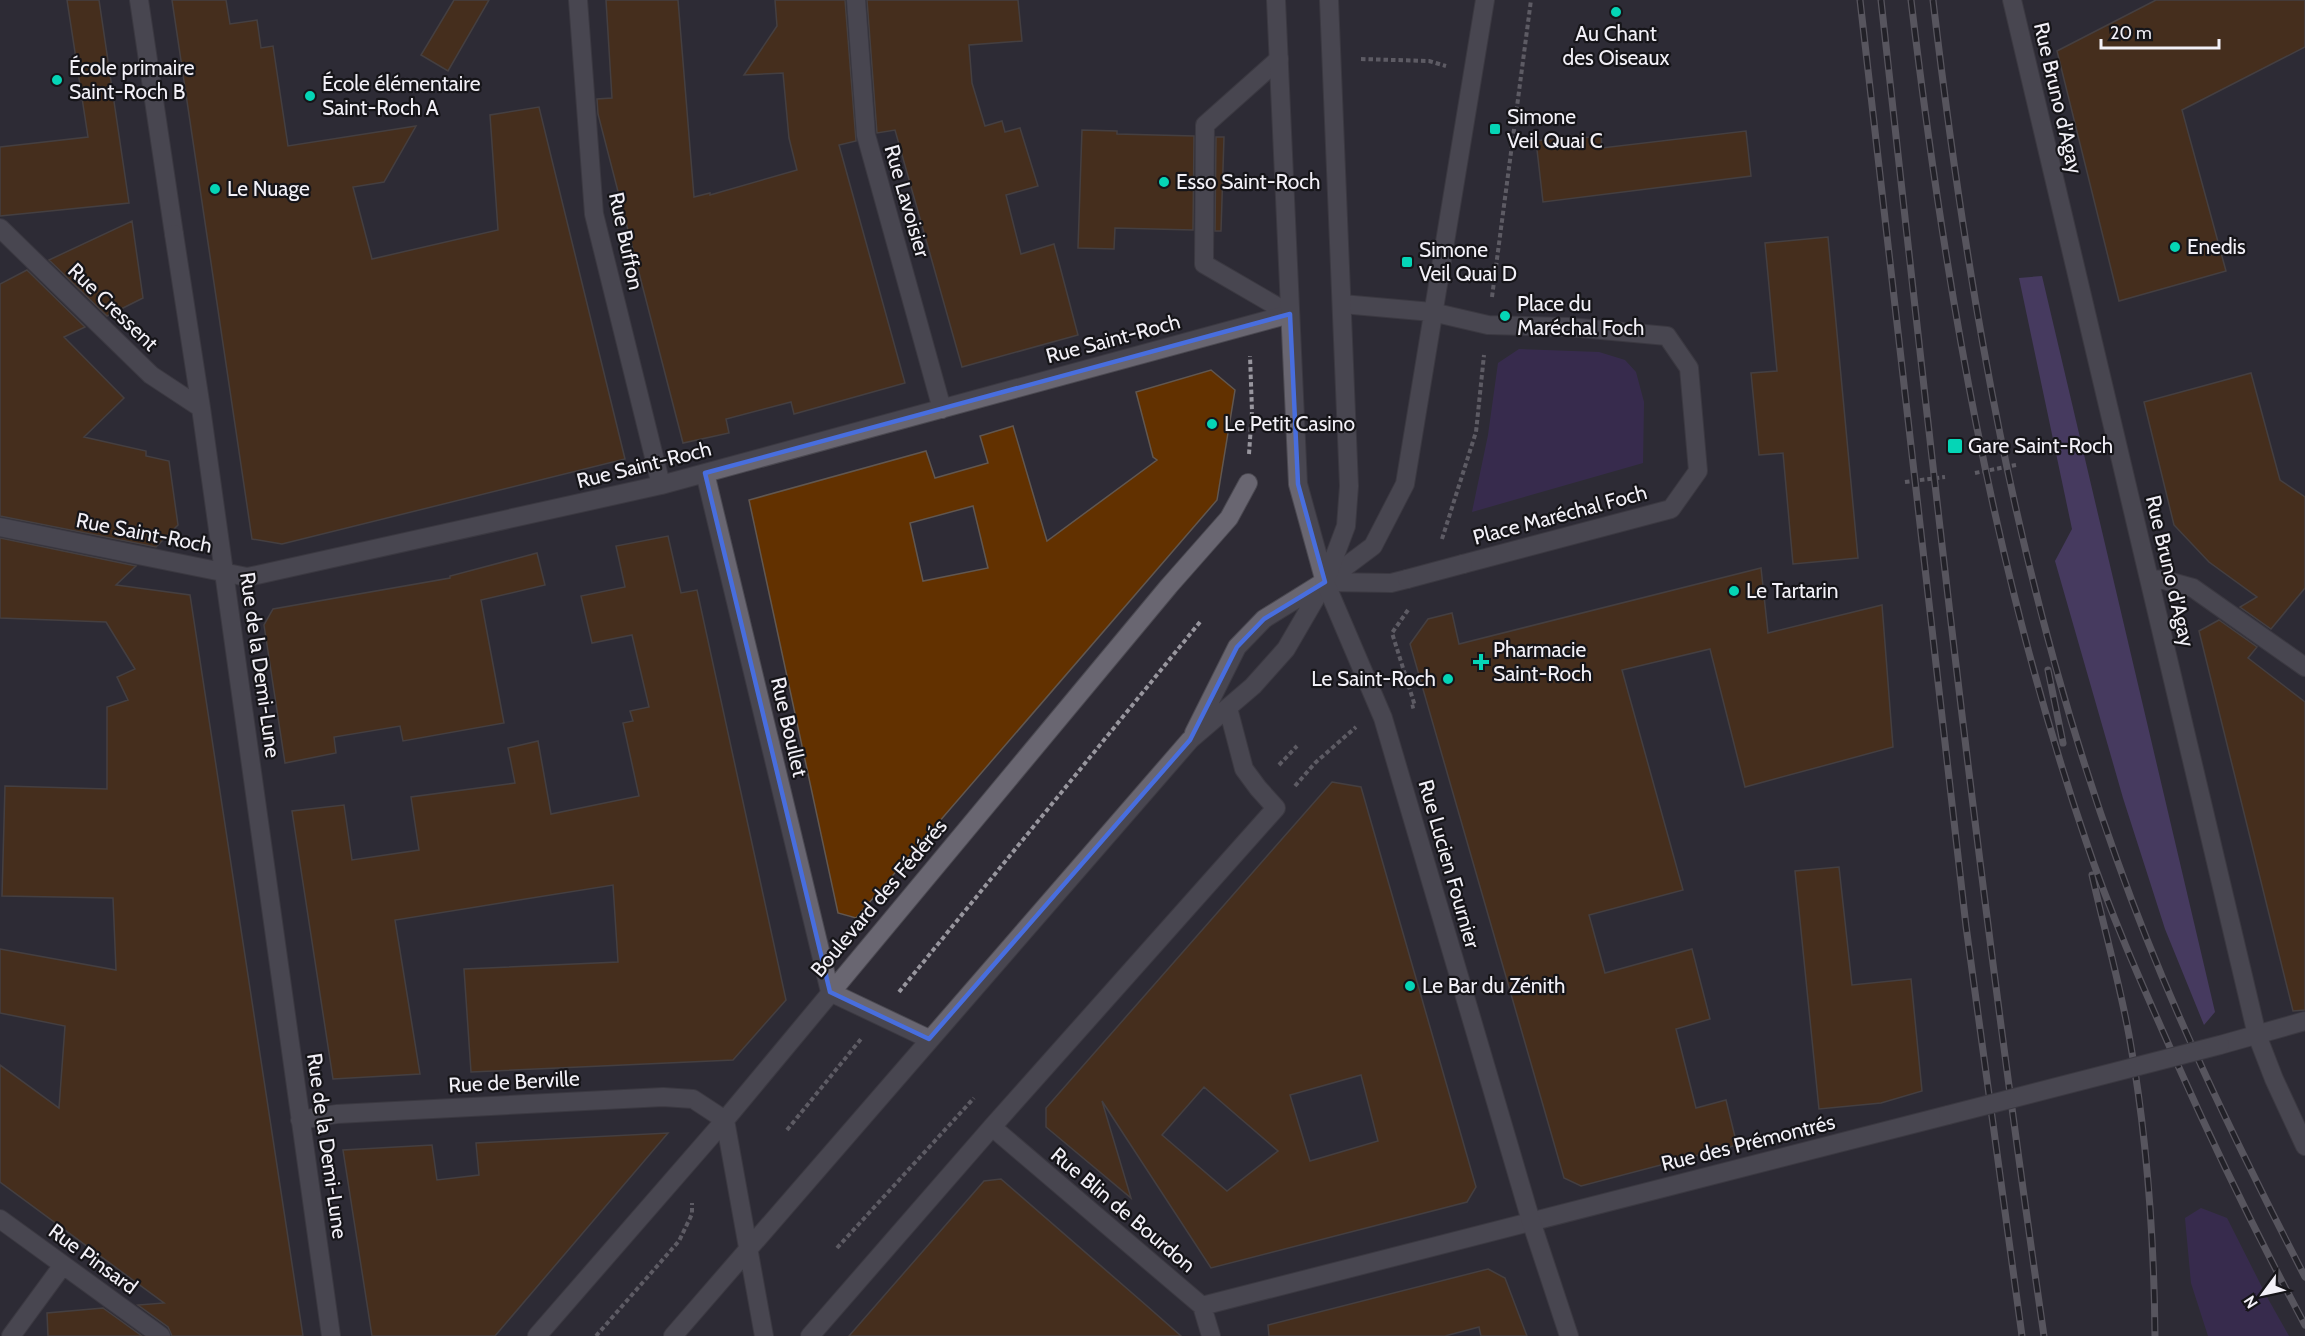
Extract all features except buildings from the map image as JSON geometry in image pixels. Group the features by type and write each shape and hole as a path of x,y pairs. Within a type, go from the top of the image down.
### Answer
{"street":[{"name":"Rue de la Demi-Lune","path":"139,0 201,408 331,1336"},
{"name":"Rue Buffon","path":"578,0 594,214 661,485"},
{"name":"Rue Lavoisier","path":"856,0 866,135 942,409"},
{"path":"1276,0 1298,484 1324,582"},
{"path":"673,1336 1190,740 1253,686 1286,649 1324,582 1346,526 1349,486 1329,0"},
{"path":"1190,740 1237,647 1264,619 1324,582 1373,546 1405,484 1485,0"},
{"name":"Rue Bruno d'Agay","path":"2012,0 2257,1035 2274,1079 2305,1146"},
{"path":"1279,59 1205,125 1204,264 1290,314"},
{"name":"Rue Cressent","path":"0,228 151,375 201,408"},
{"name":"Place Maréchal Foch","path":"1324,582 1391,583 1671,509 1698,471 1689,368 1667,336 1569,327 1488,325 1432,312 1342,304"},
{"name":"Rue Saint-Roch","path":"0,527 247,577 661,485 1290,314"},
{"name":"Rue Boullet","path":"705,473 830,992"},
{"name":"Boulevard des Fédérés","path":"537,1336 725,1120 1229,518 1248,483"},
{"path":"2149,579 2164,580 2193,588 2305,667"},
{"name":"Rue Lucien Fournier","path":"1324,582 1383,718 1531,1221 1569,1336"},
{"path":"810,1336 992,1127 1276,808 1244,769 1228,708"},
{"path":"830,992 929,1039"},
{"name":"Rue des Prémontrés","path":"1202,1306 2220,1045 2305,1021"},
{"name":"Rue de Berville","path":"300,1119 337,1114 663,1096 693,1099 725,1120"},
{"path":"725,1120 764,1336"},
{"name":"Rue Blin de Bourdon","path":"992,1127 1202,1306"},
{"name":"Rue Pinsard","path":"0,1219 160,1336"},
{"path":"11,1336 63,1265"},
{"path":"1202,1306 1211,1336"}],"path":[{"path":"1383,718 1415,706 1392,633 1435,572 1443,535 1476,432 1488,325 1532,0"},
{"path":"1332,58 1429,61 1473,75"},
{"path":"1248,483 1252,411 1249,326"},
{"path":"1974,473 2016,465"},
{"path":"1905,482 1945,477"},
{"path":"788,1130 1200,622"},
{"path":"1276,808 1315,763 1355,727"},
{"path":"596,1336 679,1242 693,1214 691,1192"}],"highlighted area":[{"path":"1290,314 1298,484 1325,582 1264,619 1237,647 1190,740 929,1039 830,992 705,473"}],"shaded area":[{"path":"2042,276 2215,1012 2204,1025 2165,929 2123,798 2055,561 2072,529 2019,278"},
{"path":"1519,349 1599,352 1625,360 1636,372 1644,402 1643,463 1472,512 1488,435 1498,363"},
{"path":"2201,1208 2227,1218 2289,1336 2208,1336 2191,1283 2185,1218"}],"railway":[{"path":"1860,0 1966,926 2022,1336"},
{"path":"1881,0 1977,836 2044,1336"},
{"path":"1911,0 1940,213 1976,425 2024,635 2053,738 2096,869 2140,980 2222,1161 2305,1325"},
{"path":"1933,0 1962,218 1980,327 2000,435 2051,650 2082,755 2117,860 2158,967 2228,1123 2305,1277"},
{"path":"2048,670 2063,743"},
{"path":"2092,875 2125,1015 2141,1110 2151,1223 2155,1336"}],"place":[{"name":"Au Chant des Oiseaux","path":"1616,12"},
{"name":"École primaire Saint-Roch B","path":"57,80"},
{"name":"École élémentaire Saint-Roch A","path":"310,96"},
{"name":"Simone Veil Quai C","path":"1495,129"},
{"name":"Esso Saint-Roch","path":"1164,182"},
{"name":"Le Nuage","path":"215,189"},
{"name":"Enedis","path":"2175,247"},
{"name":"Simone Veil Quai D","path":"1407,262"},
{"name":"Place du Maréchal Foch","path":"1505,316"},
{"name":"Le Petit Casino","path":"1212,424"},
{"name":"Gare Saint-Roch","path":"1955,446"},
{"name":"Le Tartarin","path":"1734,591"},
{"name":"Pharmacie Saint-Roch","path":"1481,662"},
{"name":"Le Saint-Roch","path":"1448,679"},
{"name":"Le Bar du Zénith","path":"1410,986"}]}
